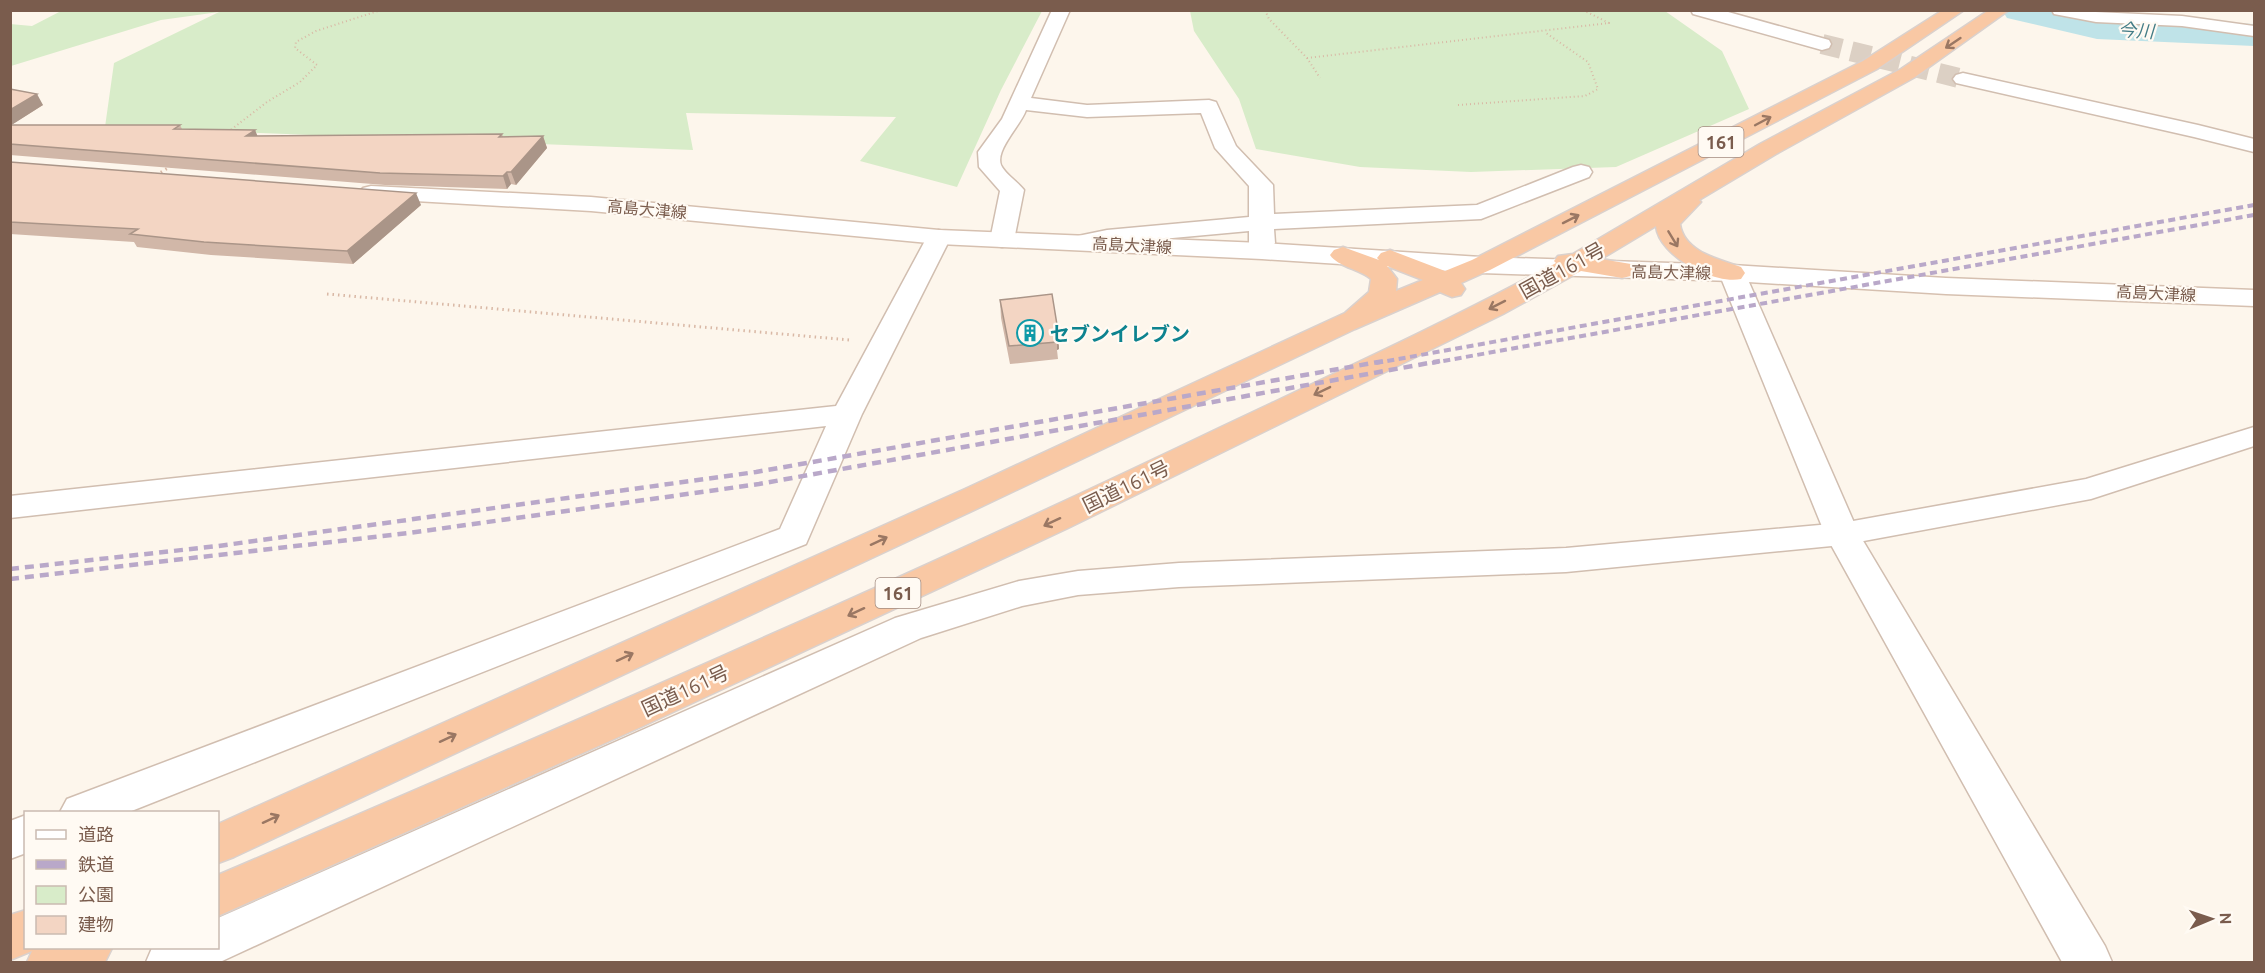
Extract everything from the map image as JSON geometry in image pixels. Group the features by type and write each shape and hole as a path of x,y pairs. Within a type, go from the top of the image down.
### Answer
{"highway":[{"name":"国道161号","path":"219,896 629,715 1056,520 1458,324 1556,256 1956,10"},
{"name":"国道161号","path":"219,844 977,496 1443,279 1481,265 1556,256 1714,183 1768,149 1908,73 2001,10"},
{"path":"1556,256 1726,165 1768,149"},
{"path":"1714,183 1676,213 1668,222 1667,230 1671,238 1686,254 1732,273"},
{"path":"1343,255 1376,269 1381,274 1384,284 1381,295 1345,323"},
{"path":"1390,258 1443,279 1454,290 1460,307 1458,324"},
{"path":"10,938 24,932"},
{"path":"51,963 86,949"}],"street":[{"path":"1002,240 1012,190 990,167 989,152 1012,120 1061,10"},
{"path":"1699,10 1822,44"},
{"path":"2060,10 2096,17 2182,21 2254,31"},
{"path":"1963,79 2198,131 2254,146"},
{"path":"1018,103 1087,111 1209,106 1226,148 1262,185 1262,251"},
{"path":"1082,242 1107,237 1303,219 1481,212 1581,172"},
{"name":"高島大津線","path":"351,191 591,204 939,237 1343,255 1481,265 1525,266 1556,256 1622,270 1732,273 1946,286 2254,298"},
{"path":"87,811 794,536 847,414 939,237"},
{"path":"1732,273 1842,534 2088,963"},
{"path":"10,507 847,414"},
{"path":"219,941 908,628 1019,594 1078,583 1145,578 1566,560 1842,534 2091,489 2254,436"},
{"path":"170,963 201,949"}],"path":[{"path":"222,136 269,100 297,85 312,72 317,65 295,48 296,42 307,34 381,10"},
{"path":"1265,10 1269,19 1307,58 1320,78"},
{"path":"1307,58 1609,23 1583,10"},
{"path":"1458,105 1585,96 1598,89 1588,62 1545,32"},
{"path":"155,176 174,164"},
{"path":"327,294 884,343"}],"green space":[{"path":"63,10 1042,11 1001,90 957,187 860,161 896,117 686,113 693,150 105,127 114,63 219,12 161,20 11,66 10,24 32,26"},
{"path":"1190,11 1665,11 1722,51 1749,109 1616,167 1471,172 1360,167 1256,149 1239,99 1194,31"}],"building":[{"path":"10,89 37,94 10,110"},
{"path":"10,125 180,125 174,129 255,130 246,136 502,134 499,137 543,136 511,172 503,176 380,173 10,144"},
{"path":"10,162 416,193 347,251 204,242 130,234 138,229 10,222"},
{"name":"セブンイレブン","path":"1052,294 1058,331 1055,333 1057,342 1009,346 1000,300"}],"waterway":[{"name":"今川","path":"2020,10 2097,28 2254,35"}],"tunnel":[{"path":"1822,44 1963,79"}],"railway":[{"path":"1376,363 2254,205"},
{"path":"1432,363 2254,215"},
{"path":"10,569 218,546 756,472 1384,361"},
{"path":"10,579 409,533 759,484 1440,361"}],"place":[{"name":"セブンイレブン","path":"1030,333"}]}
